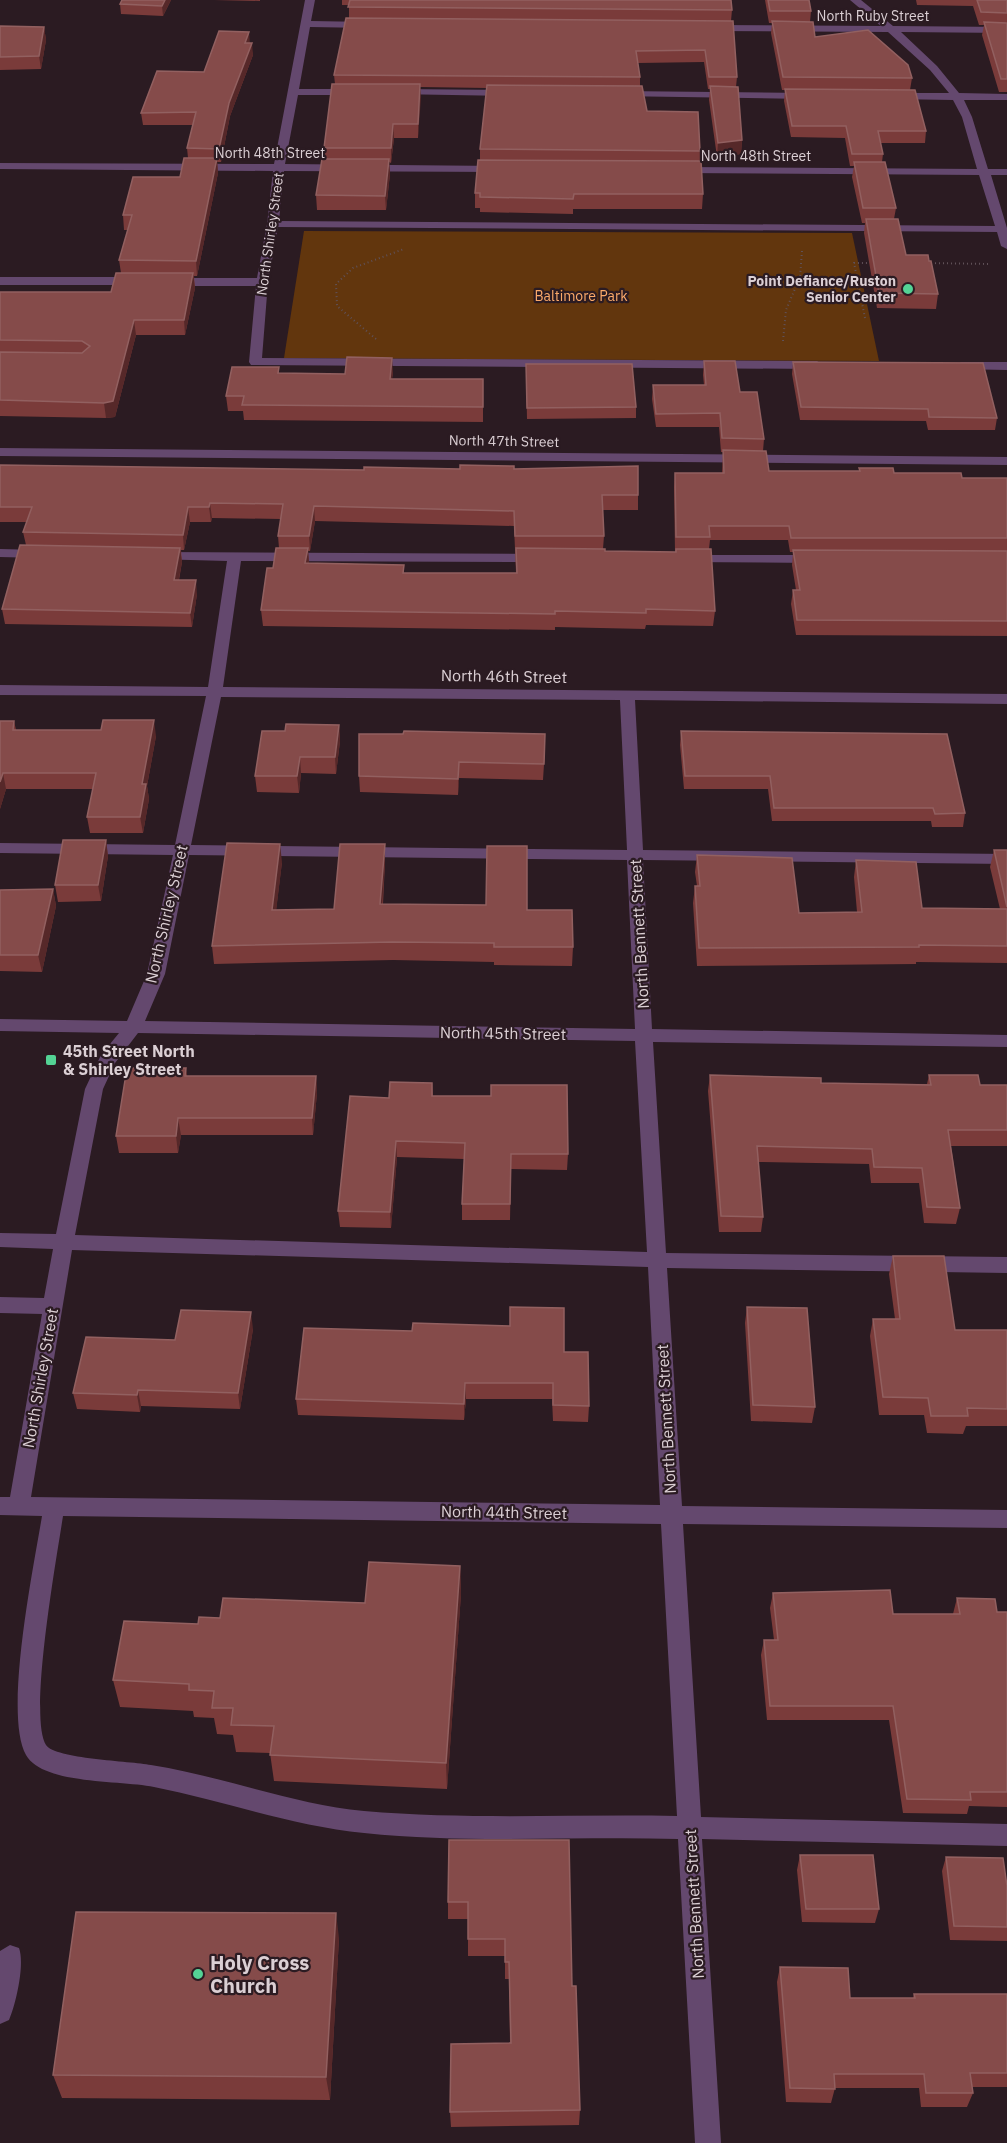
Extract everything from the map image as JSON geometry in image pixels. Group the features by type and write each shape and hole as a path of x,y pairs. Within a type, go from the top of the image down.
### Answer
{"street":[{"name":"North Shirley Street","path":"310,0 279,168 273,224 262,282 255,362 826,365"},
{"path":"855,0 942,77 957,97 967,117 1007,246"},
{"path":"306,24 378,25"},
{"name":"North Ruby Street","path":"702,28 1007,30"},
{"path":"294,92 366,92"},
{"path":"389,92 521,93"},
{"path":"605,94 820,96"},
{"path":"880,96 1007,97"},
{"name":"North 48th Street","path":"0,166 518,169"},
{"name":"North 48th Street","path":"672,170 1007,172"},
{"path":"273,224 1004,231"},
{"path":"0,281 262,282"},
{"path":"945,366 1007,366"},
{"name":"North 47th Street","path":"0,452 1007,460"},
{"path":"0,553 59,554"},
{"path":"141,556 556,558"},
{"name":"North Shirley Street","path":"9,1506 53,1306 94,1089 107,1060 134,1026 156,974 215,691 235,557"},
{"path":"674,558 829,559"},
{"name":"North 46th Street","path":"0,690 1007,699"},
{"name":"North Bennett Street","path":"627,695 644,1036 708,2143"},
{"path":"0,848 1007,859"},
{"name":"North 45th Street","path":"0,1025 1007,1041"},
{"path":"0,1240 657,1260 1007,1265"},
{"path":"0,1305 53,1306"},
{"name":"North 44th Street","path":"9,1506 1007,1519"},
{"path":"54,1507 35,1630 28,1709 29,1728 34,1747 49,1762 154,1776 283,1807 362,1822 491,1829 614,1826 1007,1835"},
{"path":"0,2011 10,1957"}],"path":[{"path":"777,347 784,339 786,310 800,277 802,242"},
{"path":"383,344 337,306 336,284 353,268 413,247"},
{"path":"865,318 854,263 876,263"},
{"path":"920,263 997,264"},
{"path":"800,277 859,288"}],"green space":[{"name":"Baltimore Park","path":"304,231 852,233 879,361 284,358"}],"building":[{"path":"122,0 165,0 162,6 120,4"},
{"path":"350,0 731,0 732,10 348,7"},
{"path":"768,0 809,0 811,11 770,11"},
{"path":"977,0 1007,0 1007,13 981,12"},
{"path":"346,18 733,21 737,77 709,77 705,50 636,51 640,77 334,75"},
{"path":"772,21 813,22 815,37 868,30 908,65 912,78 783,77"},
{"path":"984,22 1007,23 1007,79 1001,79"},
{"path":"0,26 44,27 39,56 0,57"},
{"path":"219,31 249,32 245,43 252,43 229,103 219,149 187,148 196,112 141,113 157,71 204,72"},
{"path":"332,84 420,84 418,124 393,124 391,148 324,148"},
{"path":"487,85 642,86 647,111 698,112 700,151 480,149"},
{"path":"710,86 738,87 742,140 718,143"},
{"path":"785,89 915,90 926,131 878,131 883,154 852,154 846,126 792,126"},
{"path":"184,158 217,158 196,261 119,260 132,215 123,215 133,177 180,177"},
{"path":"322,159 389,159 385,196 316,195"},
{"path":"478,160 701,161 703,194 574,194 573,199 480,197 480,193 475,193"},
{"path":"854,162 885,162 896,208 863,208"},
{"path":"866,219 898,219 906,255 928,255 938,294 879,293"},
{"path":"116,273 193,273 184,320 134,320 113,401 104,403 0,400 0,352 82,353 90,346 82,341 0,340 0,292 111,292"},
{"path":"347,357 392,358 390,379 483,379 483,407 242,405 244,396 226,396 232,367 279,367 278,373 345,374"},
{"path":"704,361 735,361 740,392 757,392 764,439 722,438 720,413 656,414 653,385 706,385"},
{"path":"793,362 983,363 997,418 929,417 928,409 801,407"},
{"path":"526,364 632,364 636,407 527,408"},
{"path":"723,450 766,451 769,471 860,471 859,468 893,468 894,473 961,473 962,478 1007,478 1007,538 791,538 789,526 709,526 710,537 676,537 675,473 724,473"},
{"path":"0,465 364,470 364,467 460,469 460,465 514,466 514,469 638,466 638,495 602,495 604,536 515,536 514,511 314,506 309,536 278,536 283,504 210,503 209,507 188,507 183,535 23,532 32,507 0,507"},
{"path":"20,545 180,548 174,580 196,580 190,613 2,609"},
{"path":"276,548 308,548 305,563 404,565 403,573 517,573 516,548 676,552 676,549 711,549 715,611 646,609 646,613 555,611 555,614 261,610 267,568 273,568"},
{"path":"793,550 1007,551 1007,621 797,620 793,590 800,590"},
{"path":"103,720 154,720 142,784 146,784 140,817 87,817 96,773 3,773 0,782 0,721 14,721 13,730 101,730"},
{"path":"286,724 339,725 335,757 300,757 297,776 255,776 262,731 285,731"},
{"path":"404,731 545,734 544,764 459,762 458,779 359,776 359,734 403,734"},
{"path":"681,731 947,734 965,813 935,814 933,808 774,808 770,776 685,776"},
{"path":"63,840 106,840 98,885 55,885"},
{"path":"227,843 280,844 272,910 334,909 340,844 385,844 380,904 486,905 487,846 527,846 527,910 572,910 573,947 494,947 494,943 392,942 212,946"},
{"path":"994,850 1007,850 1007,907"},
{"path":"697,855 792,858 799,913 862,912 856,860 916,862 922,908 1007,909 1007,946 699,948 695,886 700,886"},
{"path":"53,889 38,955 0,955 0,890"},
{"path":"127,1068 186,1068 185,1076 316,1076 312,1118 178,1118 176,1136 116,1136"},
{"path":"710,1075 821,1078 821,1083 931,1085 929,1075 978,1075 980,1085 1007,1085 1007,1130 948,1130 960,1208 927,1207 922,1168 874,1167 872,1149 757,1146 763,1217 721,1216"},
{"path":"390,1082 432,1083 432,1096 491,1096 491,1085 567,1085 568,1154 511,1154 510,1204 462,1204 465,1143 396,1141 390,1212 338,1211 350,1096 389,1098"},
{"path":"893,1256 944,1256 955,1330 1007,1330 1007,1409 967,1408 968,1416 931,1416 928,1398 883,1397 873,1319 900,1319"},
{"path":"510,1307 564,1308 564,1352 588,1352 589,1406 553,1405 553,1383 465,1383 464,1404 296,1399 304,1328 412,1331 413,1323 510,1326"},
{"path":"747,1307 807,1308 815,1407 753,1405"},
{"path":"181,1310 251,1312 238,1393 138,1390 137,1395 73,1393 86,1337 175,1340"},
{"path":"369,1562 460,1566 446,1763 270,1755 274,1726 231,1725 233,1708 212,1708 214,1691 189,1690 189,1684 113,1680 124,1621 198,1624 199,1617 220,1618 223,1598 365,1603"},
{"path":"890,1590 893,1614 960,1614 957,1598 995,1599 997,1612 1007,1612 1007,1792 970,1792 971,1800 907,1799 893,1706 770,1706 764,1640 778,1640 773,1593"},
{"path":"449,1840 569,1840 572,1986 576,1986 580,2110 450,2112 451,2044 511,2043 509,1962 505,1962 505,1939 468,1939 468,1902 448,1902"},
{"path":"800,1855 873,1855 879,1909 806,1909"},
{"path":"946,1857 1003,1858 1007,1886 1007,1927 954,1926"},
{"path":"76,1912 336,1913 326,2077 53,2075"},
{"path":"780,1967 848,1968 850,1998 915,1998 914,1994 1007,1994 1007,2073 970,2073 973,2093 926,2093 924,2074 834,2074 835,2089 790,2088"}],"place":[{"name":"Point Defiance/Ruston Senior Center","path":"908,289"},
{"name":"45th Street North & Shirley Street","path":"51,1060"},
{"name":"Holy Cross Church","path":"198,1974"}]}
